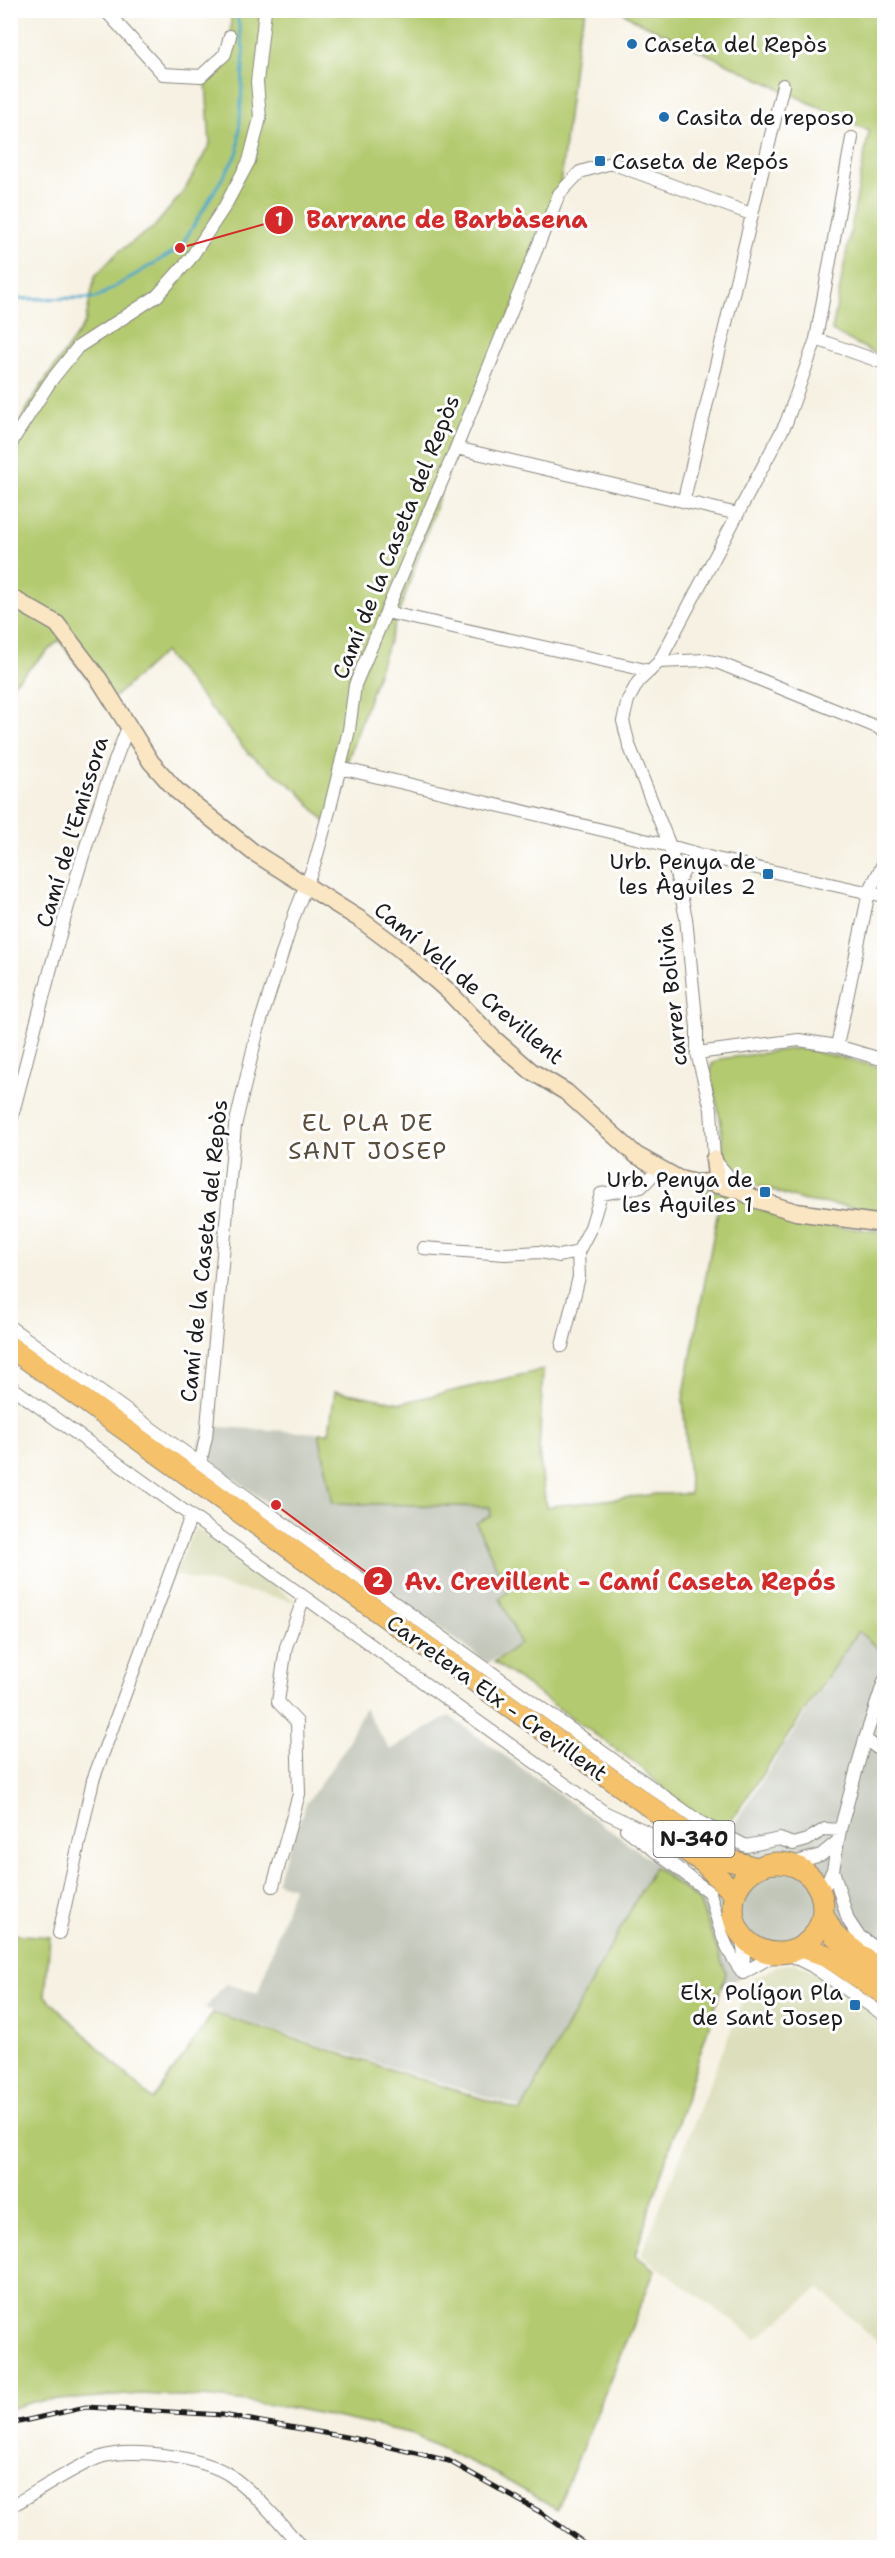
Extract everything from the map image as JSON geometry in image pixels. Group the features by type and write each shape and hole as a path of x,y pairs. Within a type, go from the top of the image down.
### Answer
{"highway":[{"name":"Carretera Elx - Crevillent","path":"10,1347 710,1851 732,1861 757,1868"},
{"name":"Carretera Elx - Crevillent","path":"10,1365 704,1863 735,1894"},
{"name":"N-340","path":"735,1894 748,1874 757,1868 770,1863 790,1864"},
{"path":"790,1864 806,1873 822,1904 834,1935 885,1974"},
{"path":"735,1894 734,1918 741,1934 756,1948 825,1955 885,1994"},
{"path":"788,1951 818,1930 822,1904"}],"street":[{"path":"105,10 163,74 201,76 225,54 230,36"},
{"path":"10,447 50,382 78,347 157,296 190,259 225,206 249,161 260,118 257,82 265,10"},
{"path":"684,500 783,85"},
{"name":"carrer Bolivia","path":"714,1159 711,1109 697,1053 697,1028 686,918 670,846 629,745 623,721 628,700 638,682 654,666 786,423 816,339 852,138"},
{"name":"Camí de la Caseta del Repòs","path":"200,1464 206,1437 235,1126 257,1033 315,862 349,730 355,685 456,448 559,194 580,172 611,163 751,214"},
{"path":"816,339 885,363"},
{"path":"456,448 738,514"},
{"name":"Camí Vell de Crevillent","path":"10,597 57,624 99,679 151,762 176,790 252,852 361,920 401,950 448,991 493,1038 519,1060 566,1092 636,1155 679,1179 741,1191 757,1200 796,1212 885,1224"},
{"path":"386,612 654,666 705,660 718,663 879,728 885,733"},
{"name":"Camí de l'Emissora","path":"10,1124 78,876 107,779 128,727"},
{"path":"340,768 705,856 885,896"},
{"path":"678,883 683,870 692,860 705,856"},
{"path":"837,1046 869,892 885,862"},
{"path":"697,1053 799,1040 837,1046 885,1060"},
{"path":"714,1159 717,1185"},
{"path":"714,1159 741,1191"},
{"path":"562,1346 579,1277 578,1252 591,1227 601,1194 640,1187 659,1169"},
{"path":"423,1248 505,1254 540,1252 559,1256 578,1252"},
{"path":"10,1327 699,1821 746,1846 780,1839 793,1844 807,1840 825,1829 838,1836"},
{"path":"10,1386 604,1812 710,1893 717,1925 732,1959 743,1973"},
{"path":"59,1933 93,1780 191,1516"},
{"path":"273,1886 299,1794 297,1722 278,1702 286,1647 304,1597"},
{"path":"822,1904 833,1869 838,1836 865,1739 885,1681"},
{"path":"569,1729 638,1799"},
{"path":"865,1739 885,1754"},
{"path":"604,1812 686,1851"},
{"path":"790,1864 821,1855 838,1836"},
{"path":"833,1869 848,1920 858,1935 885,1954"},
{"path":"741,1934 744,1955 743,1973"},
{"path":"743,1973 788,1951 885,2015"},
{"path":"10,2507 99,2457 143,2453 177,2457 230,2475 302,2547"}],"shaded area":[{"path":"206,1426 319,1433 333,1503 490,1506 491,1516 476,1523 508,1592 500,1599 521,1643 488,1663 197,1450"},
{"path":"195,1527 297,1602 174,1575"},
{"path":"859,1631 882,1652 884,1650 884,1954 839,1922 715,1991 638,2162 519,2107 205,2009 225,1984 258,1993 293,1888 276,1882 306,1804 344,1750 364,1708 390,1750 449,1716 692,1889"},
{"path":"795,1963 812,1970 884,2021 884,2349 819,2288 757,2339 641,2255 751,1980 777,1966"}],"green space":[{"path":"231,11 586,11 577,39 559,194 456,448 326,823 298,791 248,753 164,652 107,704 59,640 11,686 11,437 38,391 85,323 95,276 118,252 154,227 184,191 210,144 206,82 230,57"},
{"path":"621,11 884,11 884,358 832,331 869,131 635,20"},
{"path":"799,1048 884,1068 884,1211 805,1201 745,1182 731,1169 723,1151 721,1123 710,1072 712,1064 720,1059"},
{"path":"701,1188 735,1195 770,1213 814,1224 884,1232 884,1650 882,1652 858,1631 719,1839 638,1765 494,1662 520,1643 500,1598 508,1592 476,1523 491,1516 490,1507 333,1503 319,1433 329,1433 335,1391 401,1403 543,1370 539,1453 546,1507 656,1494 690,1494 683,1399 719,1205"},
{"path":"654,1867 699,1901 726,1973 635,2255 655,2270 557,2510 496,2474 409,2433 293,2408 216,2398 141,2394 32,2402 11,2409 11,1934 50,1937 45,1996 153,2100 213,2013 521,2111"}],"waterway":[{"path":"10,299 96,298 180,248 238,152 244,52 236,10"}],"railway":[{"path":"10,2424 86,2407 223,2415 357,2439 449,2461 542,2513 591,2548"}],"place":[{"name":"Caseta del Repòs","path":"632,44"},
{"name":"Casita de reposo","path":"664,117"},
{"name":"Caseta de Repós","path":"600,161"},
{"name":"Barranc de Barbàsena","path":"180,248"},
{"name":"Urb. Penya de les Àguiles 2","path":"768,874"},
{"name":"Urb. Penya de les Àguiles 1","path":"765,1192"},
{"name":"Av. Crevillent - Camí Caseta Repós","path":"276,1505"},
{"name":"Elx, Polígon Pla de Sant Josep","path":"855,2005"}],"district":[{"name":"EL PLA DE SANT JOSEP","path":"368,1137"}]}
